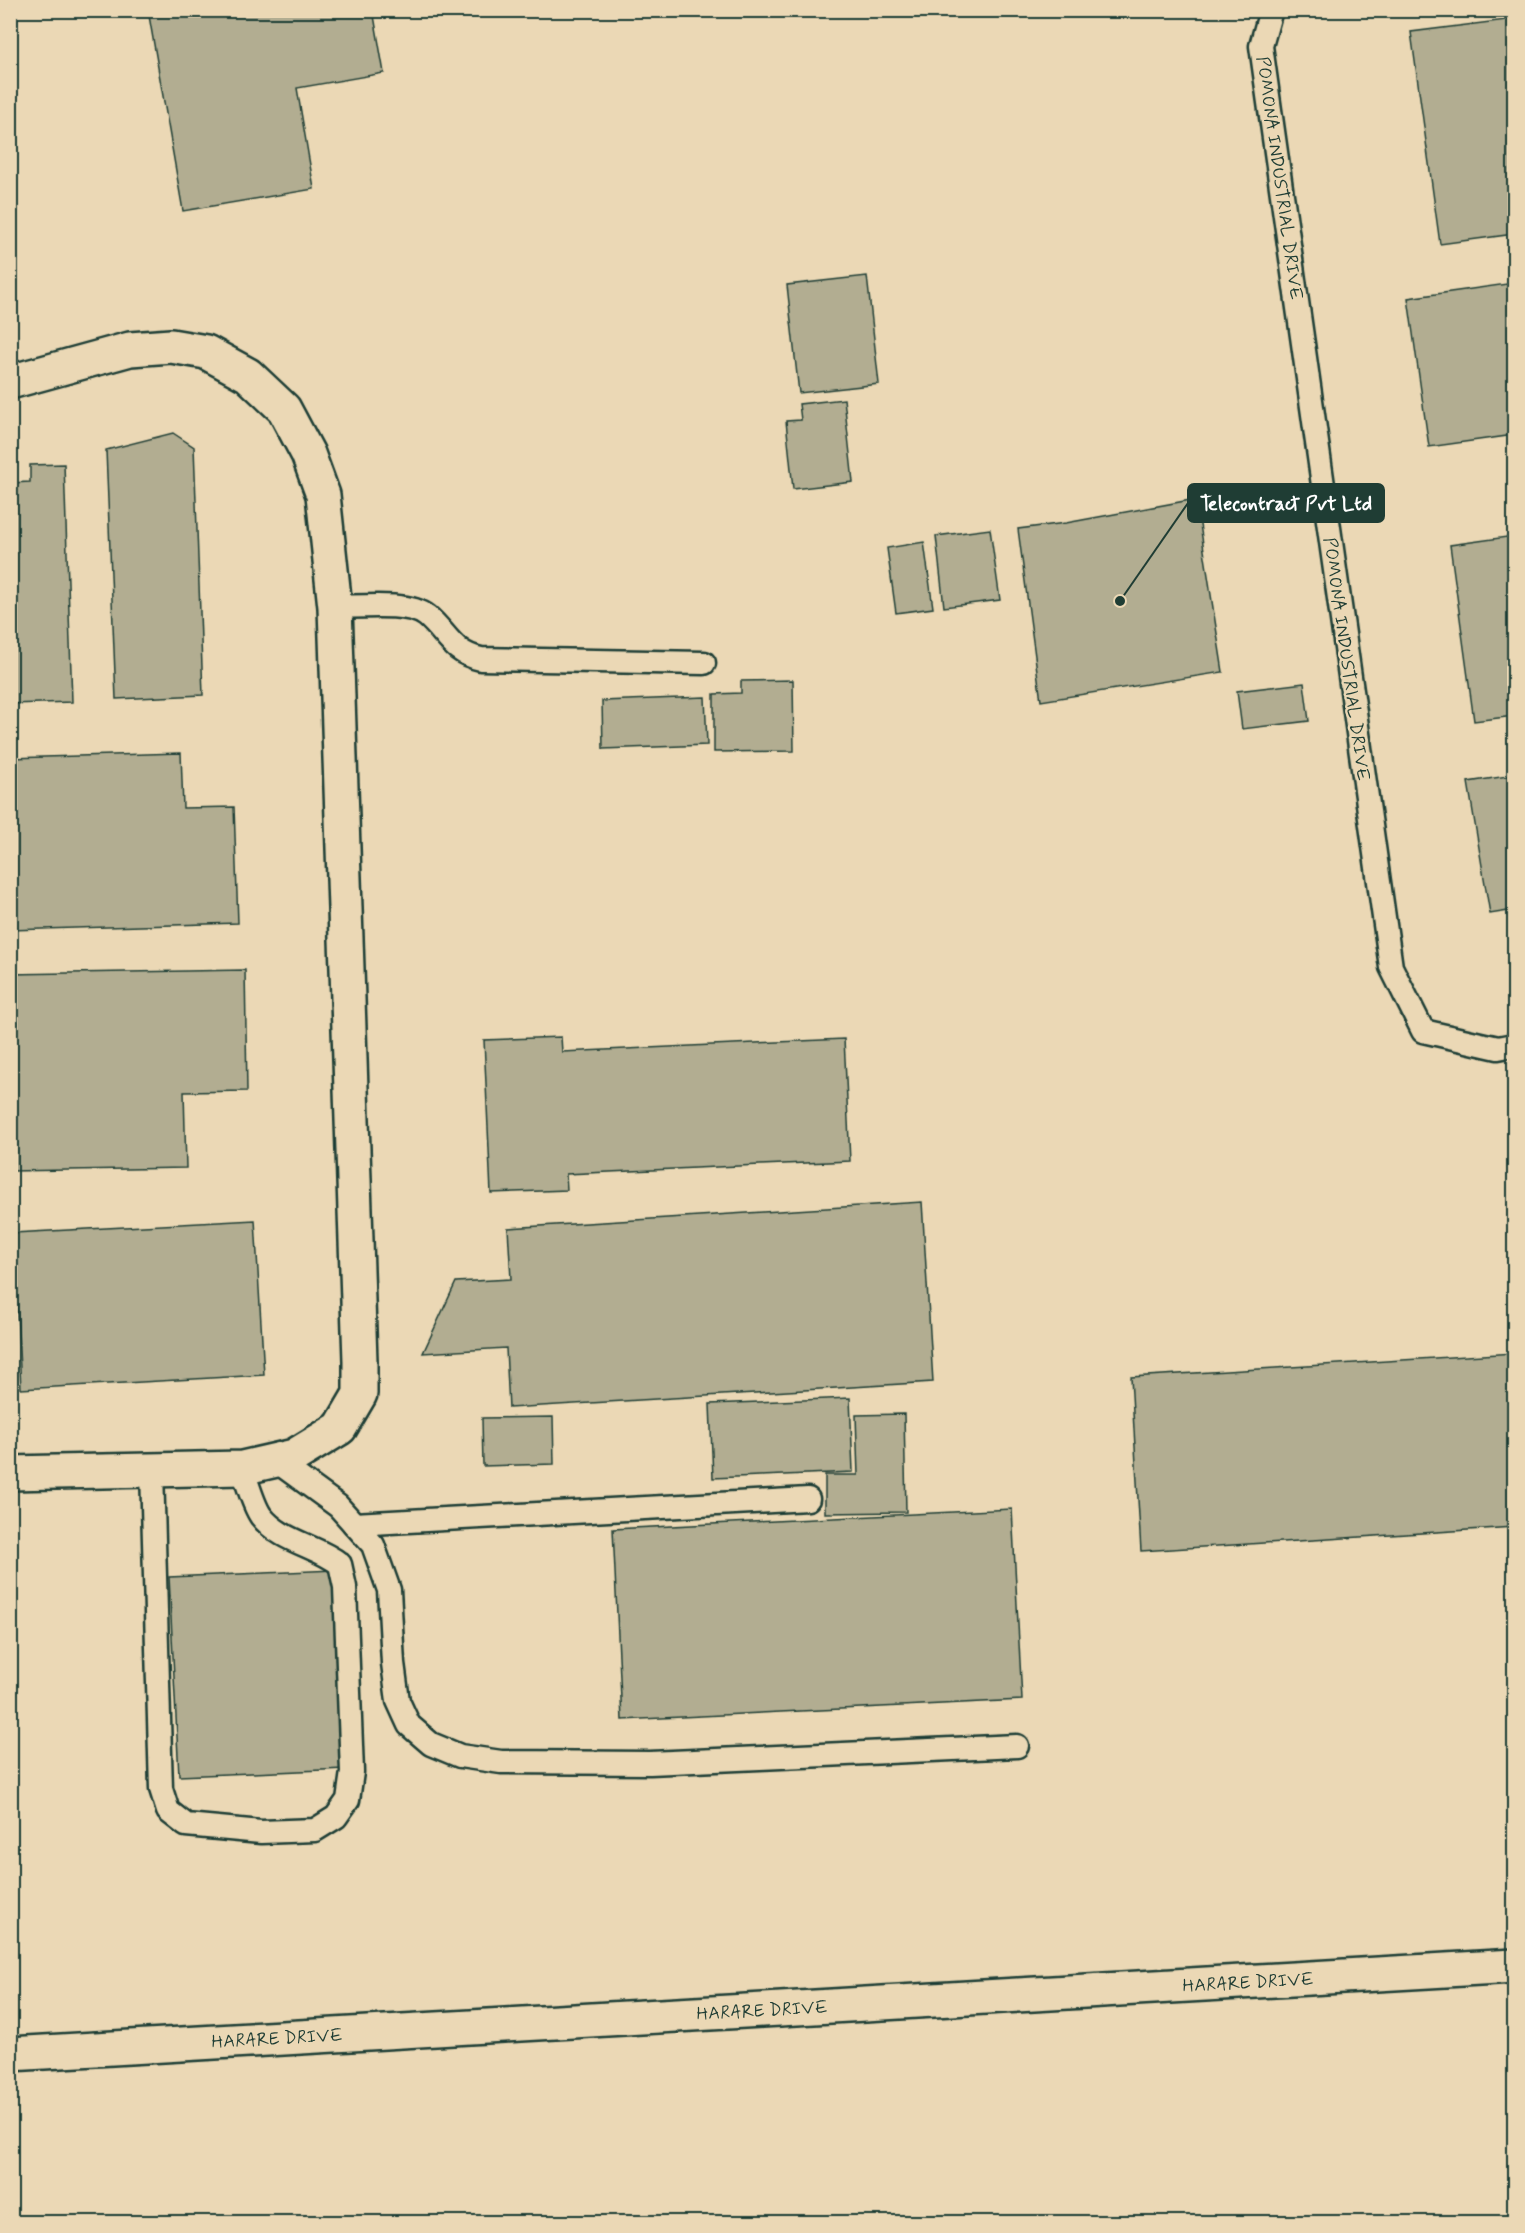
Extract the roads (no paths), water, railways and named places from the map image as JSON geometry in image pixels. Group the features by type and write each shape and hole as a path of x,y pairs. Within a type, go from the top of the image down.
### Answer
{"street":[{"path":"10,382 130,349 171,345 206,352 248,375 284,410 308,454 323,495 335,607 360,1394 340,1428 294,1456 242,1468 10,1473"},
{"name":"HARARE DRIVE","path":"10,2054 1515,1966"}],"lane":[{"name":"POMONA INDUSTRIAL DRIVE","path":"1271,10 1261,45 1391,967 1424,1031 1498,1048 1515,1045"},
{"path":"335,607 411,608 427,616 454,646 470,657 481,659 704,663"},
{"path":"275,1460 338,1506 373,1545 389,1590 399,1701 409,1725 431,1744 460,1756 501,1762 650,1763 1017,1746"},
{"path":"152,1470 161,1789 168,1811 186,1825 261,1832 315,1830 336,1817 348,1800 352,1772 345,1587 340,1564 328,1555 280,1534 260,1515 242,1468"},
{"path":"354,1524 808,1499"}],"place":[{"name":"Telecontract Pvt Ltd","path":"1120,601"}]}
